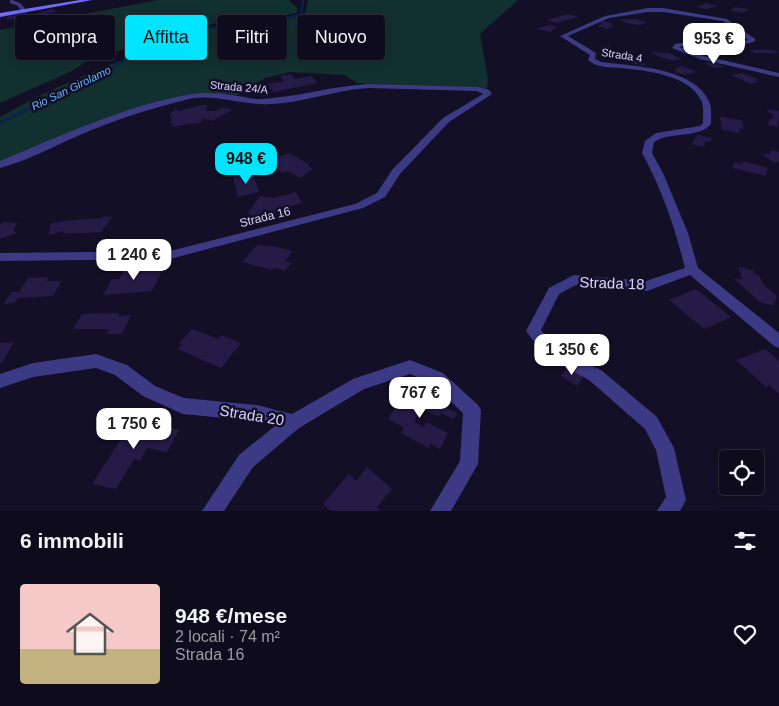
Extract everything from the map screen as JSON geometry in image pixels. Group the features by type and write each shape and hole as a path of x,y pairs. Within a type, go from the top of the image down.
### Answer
{"street":[{"path":"13,0 12,2 20,5 24,12"},
{"path":"0,14 24,12 89,0"},
{"name":"Strada 4","path":"692,270 682,233 658,173 647,153 650,141 659,135 703,128 708,124 704,100 691,84 674,75 599,64 591,60 594,54 563,36 592,25 606,17 648,10 662,10 716,18 725,20 753,40 750,42 733,43 698,42 677,46 676,48 702,58 779,75"},
{"name":"Strada 24/A","path":"0,165 95,126 147,108 187,97 232,97 259,102 304,98 351,87 478,89 486,92"},
{"name":"Strada 16","path":"0,257 170,255 359,206 380,195 396,172 446,120 486,97 488,94 486,92"},
{"path":"692,270 779,342"},
{"name":"Strada 18","path":"667,511 676,500 665,448 650,423 595,375 550,352 533,331 554,291 574,280 647,286 692,270"},
{"name":"Strada 20","path":"0,382 33,370 96,361 121,370 149,391 183,406 257,413 294,422 359,384 410,367 437,378 472,410 469,464 440,511"},
{"path":"212,511 246,461 294,422"}],"green space":[{"path":"158,0 289,0 298,9 296,13 287,15 217,15 217,23 207,25 207,15 125,15 125,49 115,51 115,15 79,15"},
{"path":"308,0 518,0 480,34 488,79 487,90 357,83 344,75 290,72 265,78 237,95 207,93 176,98 0,163 0,117 50,91 125,59 207,60 207,28 217,27 217,60 287,60 287,19 297,16 297,60 385,60 385,15 300,15 305,13"},
{"path":"15,27 15,60 89,60 72,71 0,103 0,30"}],"building":[{"path":"706,3 717,6 707,9 696,7"},
{"path":"735,7 749,9 743,13 729,11"},
{"path":"52,9 57,12 41,15 37,13"},
{"path":"568,14 578,17 556,23 547,20"},
{"path":"15,15 15,19 6,20 8,16"},
{"path":"621,19 636,19 648,23 640,25 625,23"},
{"path":"604,21 615,26 607,29 597,26 603,24 599,23"},
{"path":"708,22 722,26 710,25 708,26 712,27 706,28 694,25"},
{"path":"548,25 557,26 550,32 536,29"},
{"path":"717,33 738,34 744,38 735,39"},
{"path":"603,46 610,46 612,54 601,51 599,47 603,48"},
{"path":"757,49 773,50 779,53 756,53 750,50 760,50"},
{"path":"651,52 669,53 682,59 673,61"},
{"path":"633,57 642,59 639,62 646,64 644,66 627,62"},
{"path":"713,62 724,67 714,68 704,63"},
{"path":"681,66 696,72 685,75 675,72 674,70"},
{"path":"742,73 760,80 751,84 731,75"},
{"path":"291,74 295,79 311,76 318,83 273,92 267,84 284,81 280,76"},
{"path":"200,105 208,105 206,111 216,111 223,107 232,110 212,121 202,118 203,121 200,123 171,126 173,124 170,123 172,120 170,114 176,109 180,111"},
{"path":"767,109 779,111 778,127 768,125 770,118 773,119 773,114 769,113"},
{"path":"720,117 742,120 744,129 739,128 740,133 722,130"},
{"path":"698,135 712,138 711,142 706,141 703,147 691,144"},
{"path":"772,150 779,152 779,162 774,163 762,154 769,154"},
{"path":"289,153 310,165 308,166 313,169 300,178 287,171 283,173 271,167 277,164 273,162 279,159 276,158"},
{"path":"743,161 768,168 766,176 732,168 734,162 742,164"},
{"path":"253,174 259,192 238,197 233,178"},
{"path":"296,192 302,203 281,209 280,214 265,217 247,214 260,196 274,198"},
{"path":"103,216 112,217 101,232 64,234 64,231 49,235 50,224 101,218"},
{"path":"3,222 18,223 13,229 16,233 0,239 0,225"},
{"path":"258,244 293,251 285,261 291,263 285,271 274,268 272,270 242,262"},
{"path":"126,267 163,269 152,291 103,295 112,279 119,279"},
{"path":"738,267 753,270 755,274 759,275 763,284 777,296 773,306 760,302 734,279 742,279"},
{"path":"48,277 46,281 62,281 53,296 18,298 14,303 3,304 12,292 19,292 28,278"},
{"path":"696,289 731,317 704,329 669,300"},
{"path":"120,313 118,316 131,315 122,334 106,334 109,329 73,329 82,314"},
{"path":"192,329 218,339 221,335 241,343 221,368 178,349 182,345 179,343"},
{"path":"14,342 2,363 0,363 0,343"},
{"path":"765,349 779,361 779,394 769,385 766,387 736,360"},
{"path":"567,367 584,376 577,386 561,376"},
{"path":"407,388 457,413 454,419 441,413 439,417 421,408 414,422 424,427 426,422 448,433 440,449 430,444 429,448 401,433 404,428 388,419"},
{"path":"136,416 156,420 153,425 179,430 167,452 147,448 140,461 134,459 116,489 92,484"},
{"path":"367,467 392,489 377,507 381,511 331,511 323,504 349,474 356,481"}],"waterway":[{"name":"Rio San Girolamo","path":"207,28 291,17 301,14 303,0"},
{"name":"Rio San Girolamo","path":"45,101 114,67 125,59"},
{"name":"Rio San Girolamo","path":"0,123 48,100"}]}
